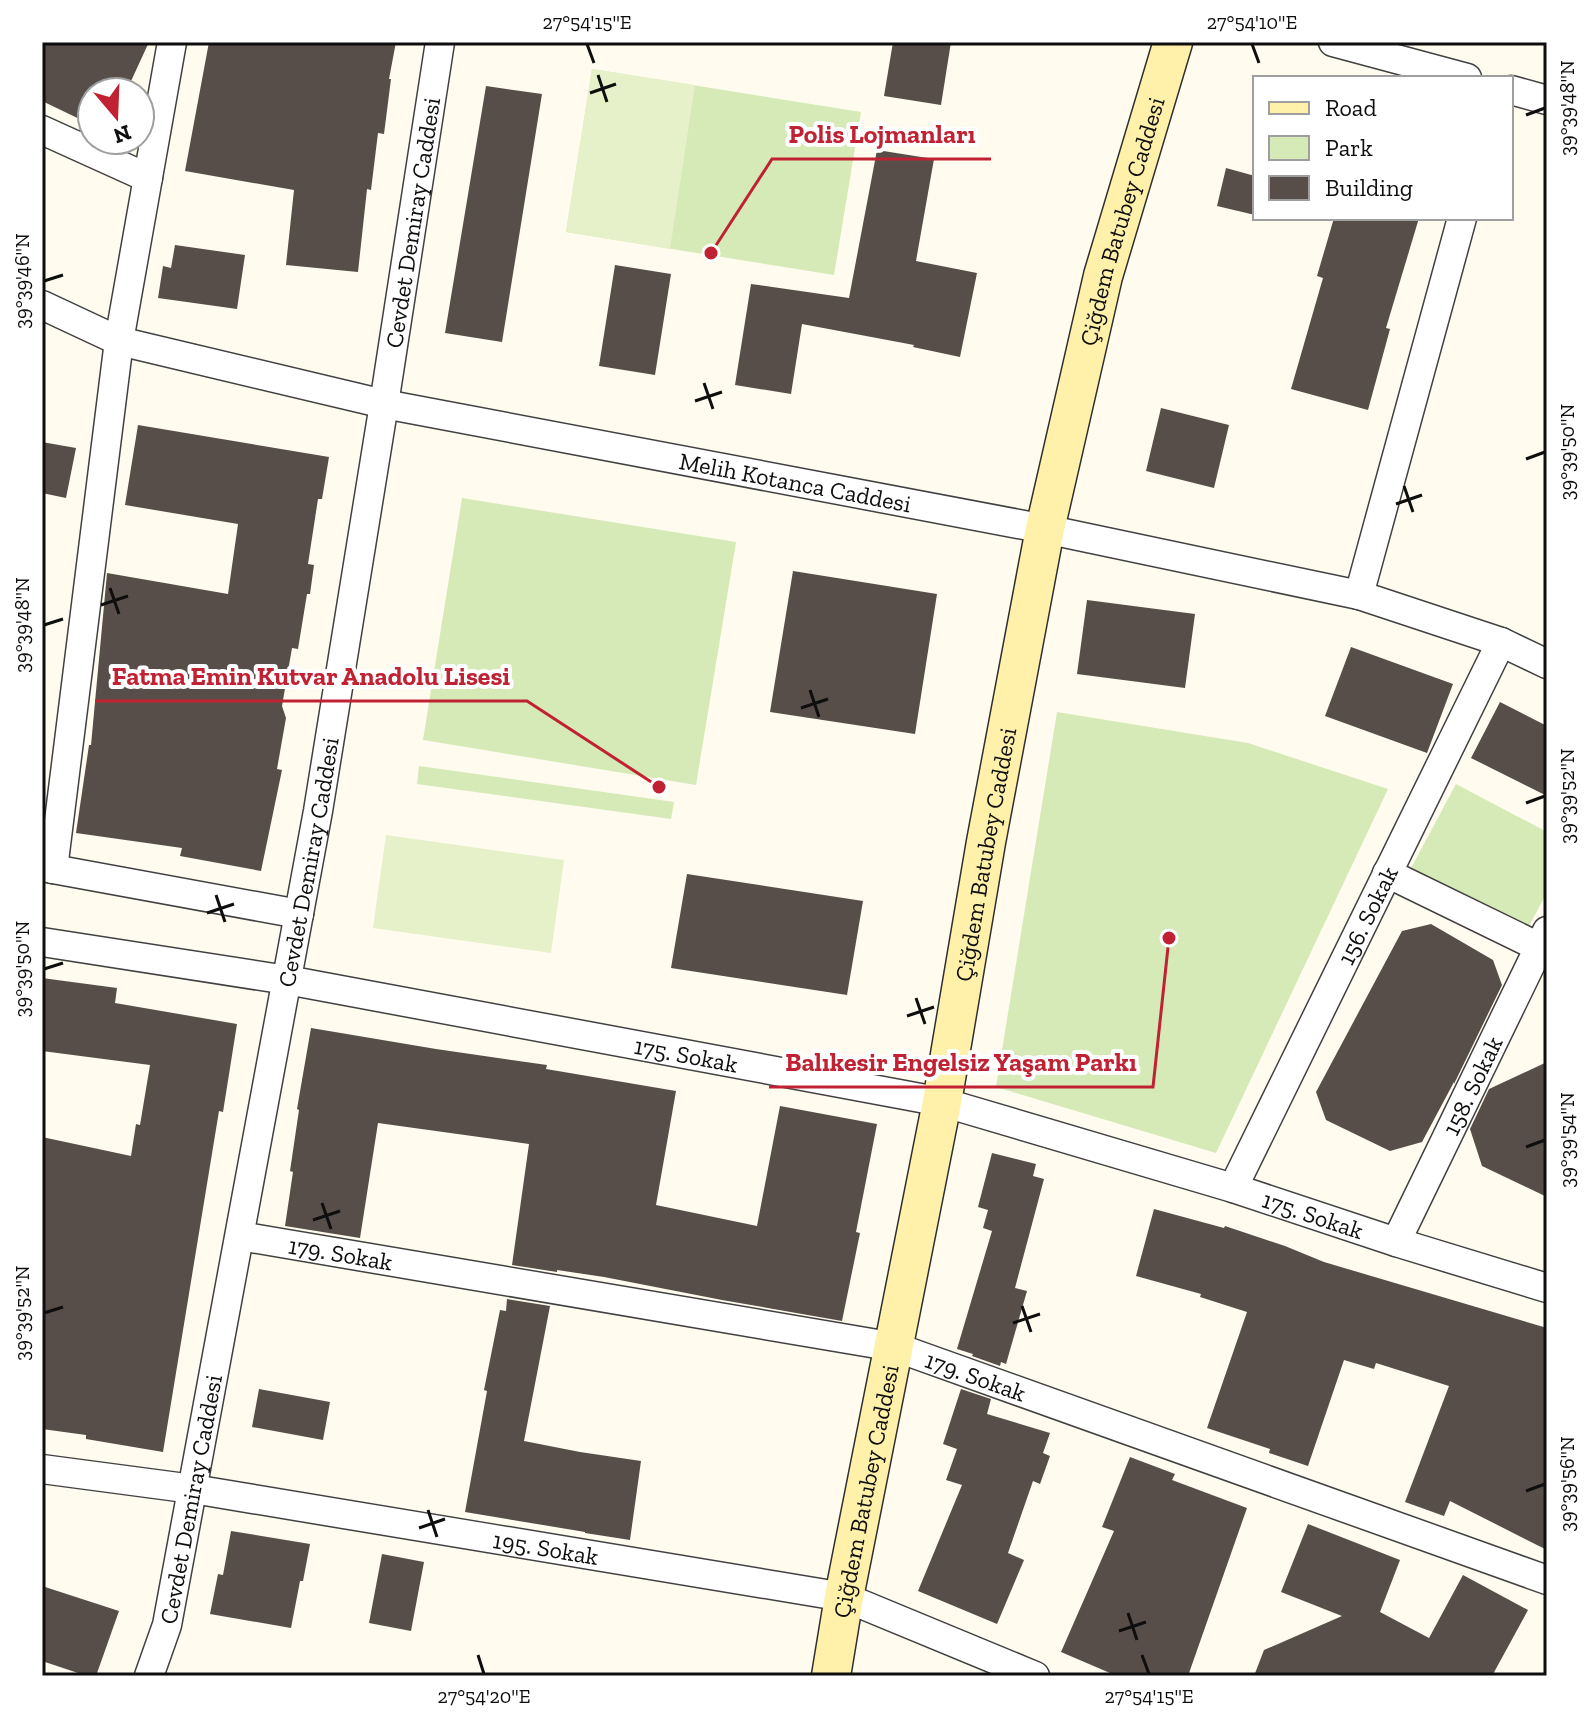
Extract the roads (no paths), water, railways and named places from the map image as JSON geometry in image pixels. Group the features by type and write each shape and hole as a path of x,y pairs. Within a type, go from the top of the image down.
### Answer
{"main road":[{"name":"Çiğdem Batubey Caddesi","path":"831,1676 942,1102 989,826 1045,529 1103,276 1173,42"}],"street":[{"path":"172,42 119,341 48,868 299,914"},
{"name":"Cevdet Demiray Caddesi","path":"149,1676 167,1625 320,797 440,42"},
{"path":"1333,42 1460,76"},
{"path":"1513,91 1547,100"},
{"path":"42,130 148,178"},
{"path":"1359,595 1461,220"},
{"name":"Melih Kotanca Caddesi","path":"42,305 119,341 384,404 1045,529 1359,595 1501,642 1547,664"},
{"name":"156. Sokak","path":"1233,1188 1501,642"},
{"path":"1387,873 1543,939"},
{"name":"158. Sokak","path":"1396,1242 1543,939"},
{"name":"175. Sokak","path":"42,942 287,980 942,1102 1233,1188 1547,1288"},
{"name":"179. Sokak","path":"240,1236 895,1347 1547,1580"},
{"name":"195. Sokak","path":"42,1469 193,1489 844,1597 1035,1676"}],"place":[{"name":"Polis Lojmanları","path":"711,253"},
{"name":"Fatma Emin Kutvar Anadolu Lisesi","path":"659,787"},
{"name":"Balıkesir Engelsiz Yaşam Parkı","path":"1169,938"}]}
